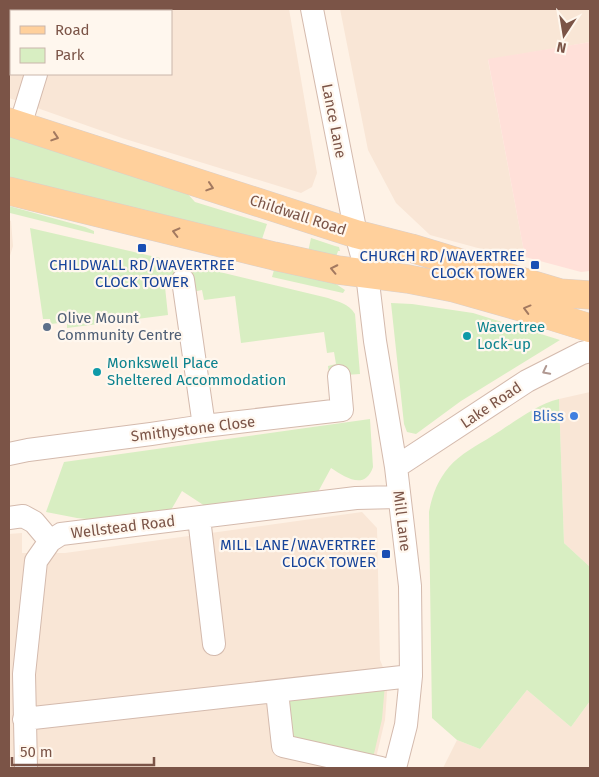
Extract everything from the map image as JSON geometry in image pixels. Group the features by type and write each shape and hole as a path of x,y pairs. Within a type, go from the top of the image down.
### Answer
{"main road":[{"name":"Childwall Road","path":"14,124 356,234 411,248 560,293 590,295"},
{"path":"9,191 338,270 408,279 454,288 590,328"}],"street":[{"name":"Lance Lane","path":"312,9 356,234 367,274"},
{"path":"14,124 36,75"},
{"name":"Mill Lane","path":"367,274 375,341 396,467 410,586 411,676 406,725 395,768"},
{"path":"183,280 204,426"},
{"name":"Lake Road","path":"396,467 527,381 582,353 590,351"},
{"name":"Smithystone Close","path":"9,454 204,426 342,410 339,376"},
{"name":"Wellstead Road","path":"26,768 24,719 16,675 36,560 50,541 61,534 356,498 399,497"},
{"path":"9,518 23,516 34,522 50,541"},
{"path":"199,518 214,644"},
{"path":"24,719 411,676"},
{"path":"277,692 283,746 381,768"}],"shaded area":[{"path":"9,9 289,9 317,173 312,187 301,193 122,138 9,98"},
{"path":"340,9 590,9 590,42 488,60 525,257 511,257 430,235 396,203 368,150"},
{"path":"590,42 590,271 581,272 525,257 488,59"},
{"path":"9,220 11,221 13,246 9,259"},
{"path":"590,392 590,567 564,543 559,399"},
{"path":"362,512 377,528 380,660 388,679 385,720 372,768 9,768 9,534 22,533 22,553 65,553"},
{"path":"527,690 571,727 590,701 590,768 443,768 457,740 480,749"}],"green space":[{"path":"9,134 185,191 195,202 267,224 261,242 9,179"},
{"path":"9,206 85,227 94,231 94,234 9,213"},
{"path":"30,228 343,303 355,314 360,374 329,376 328,366 336,364 334,352 327,353 324,332 241,343 235,296 204,300 202,290 192,292 173,285 165,287 168,315 67,328 67,322 51,324 50,319 43,319"},
{"path":"311,238 339,247 340,251 338,251 336,257 308,252"},
{"path":"274,270 329,282 345,290 343,293 272,277"},
{"path":"391,303 412,304 473,313 560,340 461,401 416,434 407,432 404,424"},
{"path":"559,399 564,543 590,567 590,701 571,727 527,690 480,749 457,740 432,718 430,506 442,477 458,458 533,410"},
{"path":"370,419 373,467 365,479 354,480 331,468 318,492 208,508 182,491 171,510 96,520 46,512 64,462"},
{"path":"385,684 382,719 373,758 292,738 287,694"}],"place":[{"name":"CHILDWALL RD/WAVERTREE CLOCK TOWER","path":"142,248"},
{"name":"CHURCH RD/WAVERTREE CLOCK TOWER","path":"535,265"},
{"name":"Olive Mount Community Centre","path":"47,327"},
{"name":"Wavertree Lock-up","path":"467,336"},
{"name":"Monkswell Place Sheltered Accommodation","path":"97,372"},
{"name":"Bliss","path":"574,416"},
{"name":"MILL LANE/WAVERTREE CLOCK TOWER","path":"386,554"}]}
